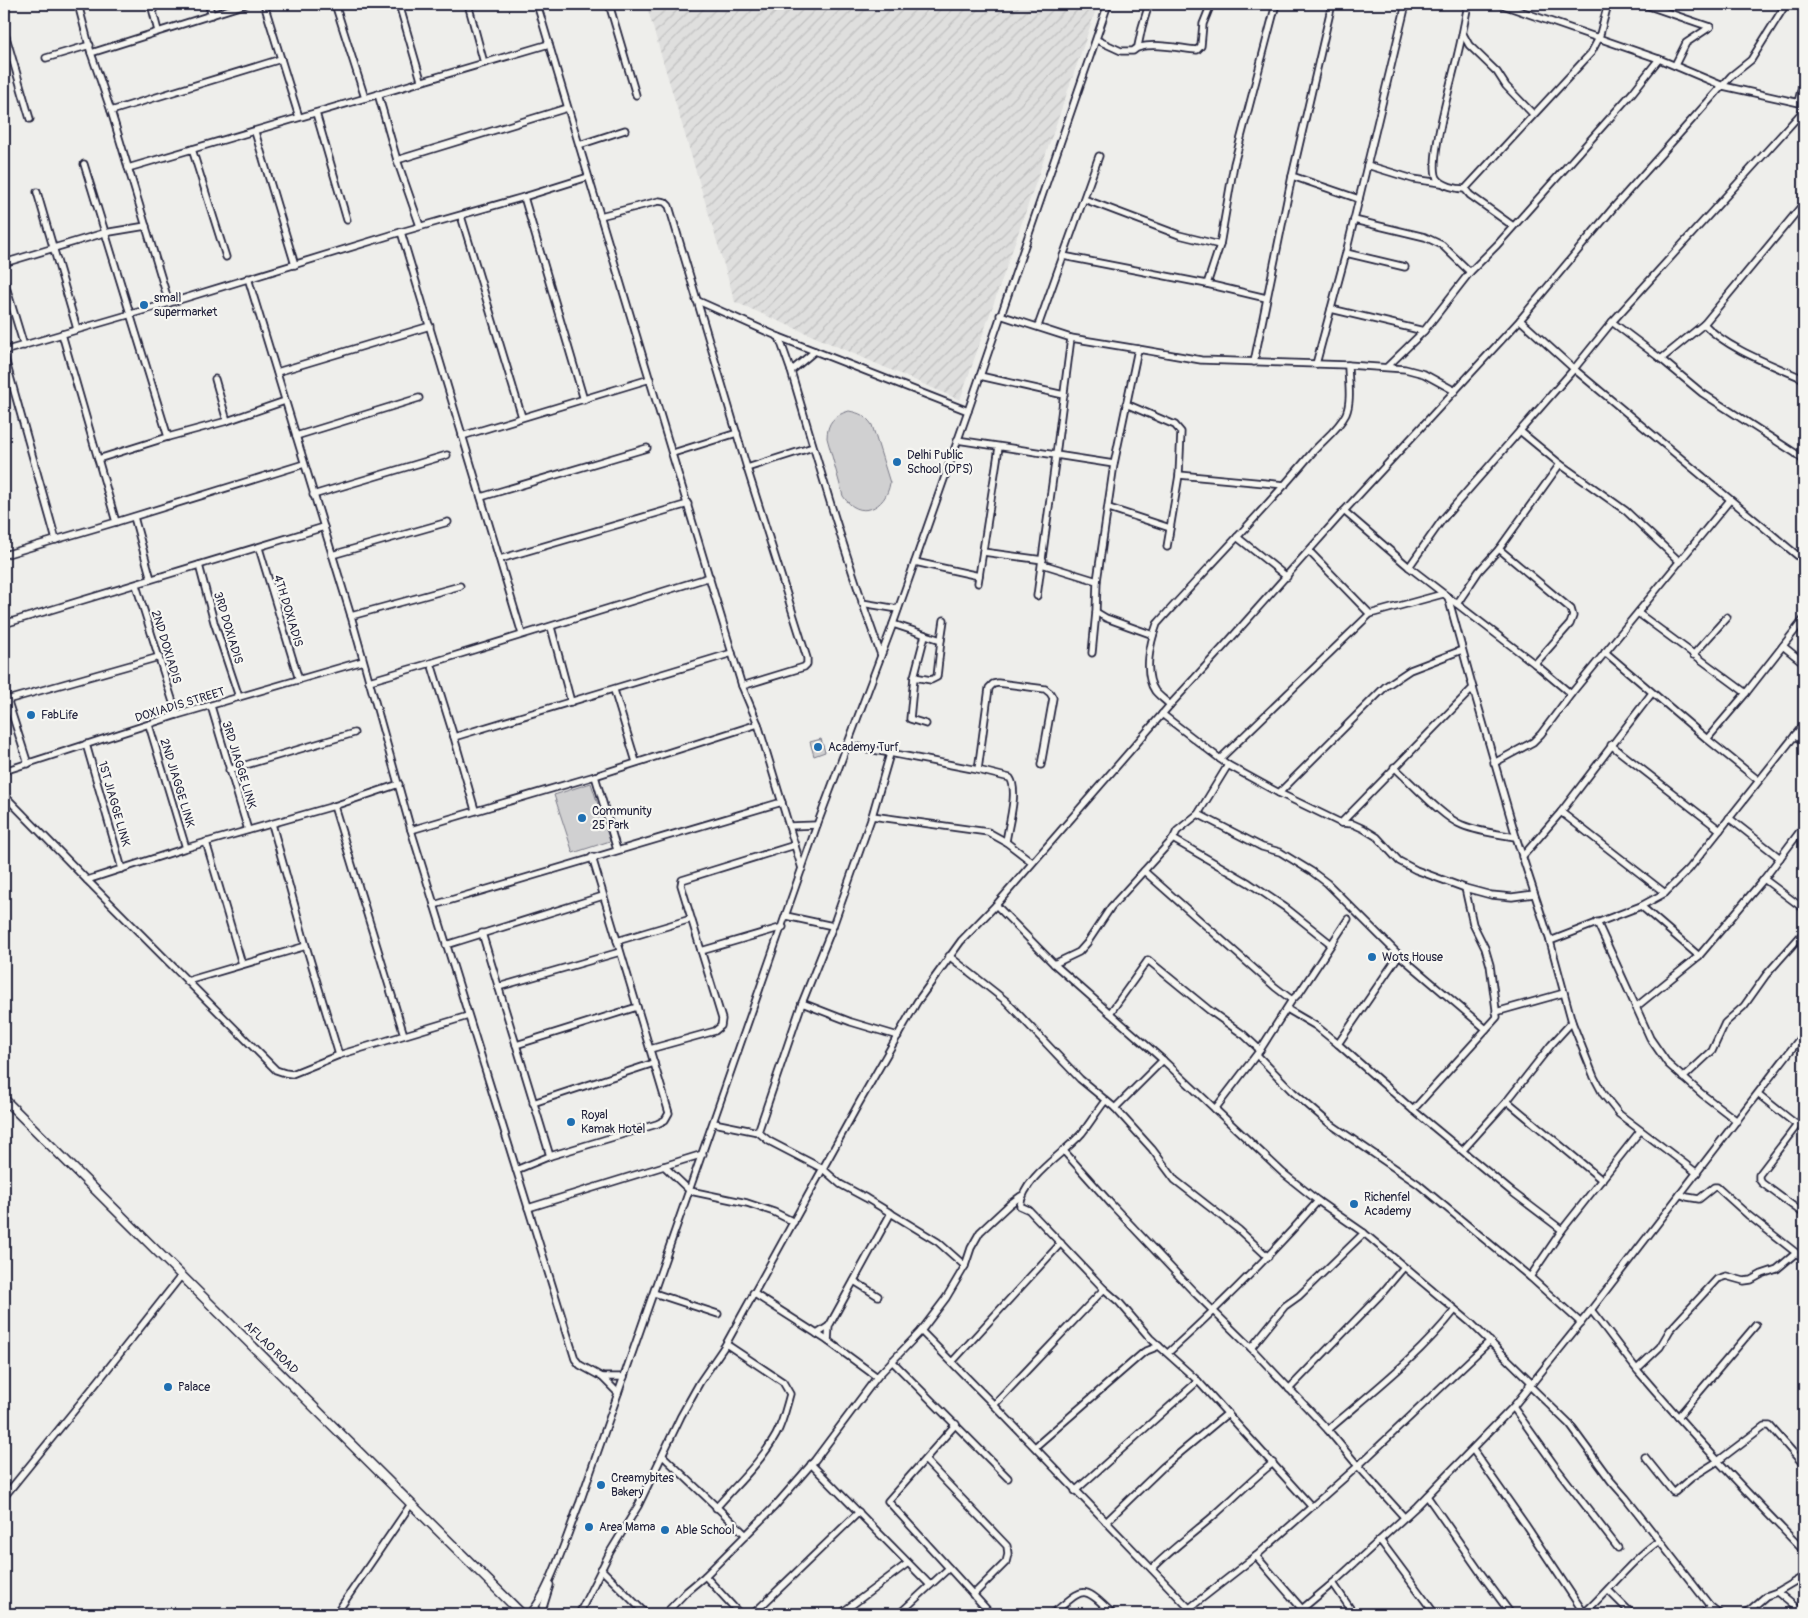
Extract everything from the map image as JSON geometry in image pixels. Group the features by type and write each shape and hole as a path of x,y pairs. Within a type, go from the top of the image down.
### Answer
{"highway":[{"name":"AFLAO ROAD","path":"4,1099 522,1614"}],"street":[{"path":"78,4 91,53 111,110 168,303"},
{"path":"151,4 158,31"},
{"path":"208,4 212,15"},
{"path":"91,53 246,4"},
{"path":"264,4 298,117"},
{"path":"335,4 365,98"},
{"path":"399,4 421,80"},
{"path":"468,4 484,63"},
{"path":"537,4 742,686 758,724 802,871"},
{"path":"609,4 636,95"},
{"path":"541,1614 561,1550 654,1293 817,825 915,562 1108,4"},
{"path":"1097,40 1121,52 1134,51 1138,46 1149,4"},
{"path":"1138,46 1148,45 1197,50 1201,46 1203,24 1211,4"},
{"path":"1207,284 1220,245 1234,164 1276,4"},
{"path":"1254,362 1292,176 1332,4"},
{"path":"1316,364 1346,253 1406,4"},
{"path":"1441,183 1436,171 1438,142 1468,4"},
{"path":"1500,4 1659,59 1722,86 1801,103 1804,79"},
{"path":"1367,165 1413,178 1465,189 1584,60 1599,38 1608,4"},
{"path":"1644,4 1710,27 1686,43 1675,65"},
{"path":"579,1614 600,1569 638,1506 681,1416 700,1382 726,1344 917,1002 949,956 961,941 996,906 1032,862 1123,761 1162,714 1344,511 1520,320 1614,207 1722,86 1752,60 1786,4"},
{"path":"4,30 30,119"},
{"path":"1463,34 1469,45 1497,72 1506,86 1533,114"},
{"path":"128,168 254,132 421,80 549,44"},
{"path":"46,58 90,45"},
{"path":"111,110 281,59"},
{"path":"1388,367 1424,331 1470,272 1633,92 1659,59"},
{"path":"378,94 420,226"},
{"path":"398,160 567,108"},
{"path":"1409,567 1442,520 1574,369 1612,322 1804,110"},
{"path":"316,112 347,220"},
{"path":"579,145 626,130"},
{"path":"254,132 295,265"},
{"path":"192,149 226,257"},
{"path":"1038,326 1099,156"},
{"path":"84,164 168,437"},
{"path":"56,540 4,353 77,329 129,315 420,226 524,198 588,176"},
{"path":"1292,176 1359,199"},
{"path":"1465,189 1470,195 1513,226"},
{"path":"37,192 77,329"},
{"path":"524,198 584,400"},
{"path":"1084,199 1179,235 1220,245"},
{"path":"600,216 660,201 665,202 669,206 747,468 807,658 807,664 804,667 742,686"},
{"path":"1661,359 1704,324 1804,203"},
{"path":"461,216 522,417"},
{"path":"1354,220 1425,237 1442,245 1470,272"},
{"path":"4,263 104,233 146,226"},
{"path":"401,232 522,634"},
{"path":"1346,253 1405,266"},
{"path":"1064,256 1207,284 1266,298"},
{"path":"248,278 351,616 411,830 576,1359 580,1365 602,1377 618,1393"},
{"path":"4,280 24,346"},
{"path":"696,300 780,337 968,411"},
{"path":"1331,310 1424,331"},
{"path":"1000,315 1071,338 1201,360 1388,367 1424,374 1454,391"},
{"path":"1520,320 1574,369 1804,561"},
{"path":"1612,322 1702,393 1796,453 1804,461"},
{"path":"1704,324 1731,344 1756,358 1804,376"},
{"path":"277,372 430,326"},
{"path":"62,334 116,522"},
{"path":"780,337 862,603 881,655"},
{"path":"1037,596 1043,562 1071,338"},
{"path":"1092,653 1097,581 1114,464 1138,349"},
{"path":"791,371 816,351"},
{"path":"1170,705 1156,692 1150,680 1149,667 1153,635 1157,624 1285,485 1317,447 1338,427 1348,406 1348,365"},
{"path":"980,376 1064,395"},
{"path":"215,379 227,420"},
{"path":"462,436 650,379"},
{"path":"296,436 419,398"},
{"path":"98,459 285,401"},
{"path":"1126,404 1175,425 1181,432 1179,475 1167,548"},
{"path":"1520,431 1560,464 1626,511 1680,562"},
{"path":"673,454 737,433"},
{"path":"957,440 1114,464"},
{"path":"747,468 813,447"},
{"path":"978,583 999,447"},
{"path":"481,497 647,448"},
{"path":"313,495 447,455"},
{"path":"4,555 304,464"},
{"path":"1456,604 1479,571 1499,549 1560,464"},
{"path":"1179,475 1285,485"},
{"path":"1494,764 1533,742 1541,734 1571,694 1730,500"},
{"path":"500,559 688,504"},
{"path":"1109,508 1170,528"},
{"path":"1344,511 1409,567 1571,694"},
{"path":"134,517 151,579"},
{"path":"332,555 448,522"},
{"path":"4,624 324,527"},
{"path":"1237,537 1286,577"},
{"name":"4TH DOXIADIS","path":"259,548 299,680"},
{"path":"1499,549 1571,609 1573,616 1570,624 1535,664"},
{"path":"1309,551 1370,614"},
{"path":"983,552 1043,562 1097,581"},
{"path":"915,562 979,576"},
{"name":"3RD DOXIADIS","path":"199,565 214,622 239,697"},
{"path":"369,681 710,577"},
{"name":"2ND DOXIADIS","path":"136,584 177,716"},
{"path":"351,616 460,586"},
{"path":"1220,759 1370,614 1445,596"},
{"path":"1445,596 1522,857 1550,941 1572,1022 1586,1061 1603,1094 1619,1114 1697,1173"},
{"path":"862,603 898,609"},
{"path":"1096,612 1153,635"},
{"path":"1638,613 1746,693"},
{"path":"1693,654 1727,617"},
{"path":"1707,739 1804,619"},
{"path":"914,677 931,680 937,677 944,620"},
{"path":"893,624 941,640"},
{"path":"551,627 571,702"},
{"path":"924,635 914,677 910,719 926,724"},
{"path":"1783,646 1804,663"},
{"path":"1279,793 1386,686 1410,670 1462,650"},
{"path":"454,737 614,690 732,652"},
{"path":"1605,652 1758,780"},
{"path":"7,700 159,657"},
{"name":"DOXIADIS STREET","path":"4,772 86,744 363,661"},
{"path":"431,663 476,810"},
{"path":"978,770 989,688 993,684 998,683 1045,689 1053,698 1042,765"},
{"path":"1341,822 1473,688"},
{"path":"4,689 28,764"},
{"path":"614,690 636,762"},
{"path":"1522,857 1560,812 1652,692"},
{"name":"3RD JIAGGE LINK","path":"211,706 248,830"},
{"path":"1162,714 1228,765 1279,793 1341,822 1353,824 1377,837 1399,861 1407,866 1465,888 1500,897 1512,898 1534,894"},
{"path":"411,830 595,776 758,724"},
{"path":"1550,941 1641,906 1664,893 1689,869 1804,724"},
{"name":"2ND JIAGGE LINK","path":"149,725 186,848"},
{"path":"230,770 354,733"},
{"path":"1795,735 1804,743"},
{"name":"1ST JIAGGE LINK","path":"86,744 122,869"},
{"path":"848,745 1010,778 1012,781 1013,802 1006,842"},
{"path":"1612,745 1720,830"},
{"path":"758,1132 802,1003 833,926 872,816 890,754"},
{"path":"1054,964 1079,952 1083,948 1112,907 1178,831 1198,814 1228,765"},
{"path":"1394,767 1449,818 1461,825 1516,837"},
{"path":"595,776 617,850"},
{"path":"86,880 206,842 334,806 399,784"},
{"path":"4,795 86,880 280,1072 292,1074 339,1055 468,1016"},
{"path":"434,905 782,802"},
{"path":"334,806 404,1035"},
{"path":"1560,812 1664,893"},
{"path":"1198,814 1262,847 1280,852 1311,871 1327,883 1399,955 1486,1029"},
{"path":"872,816 988,832 1006,842 1032,862"},
{"path":"1729,818 1780,858"},
{"path":"272,824 339,1055"},
{"path":"789,826 817,825"},
{"path":"1636,1007 1699,956 1764,879 1804,826"},
{"path":"1173,839 1249,883 1286,908 1331,944"},
{"path":"206,842 242,964"},
{"path":"650,1049 715,1031 721,1026 722,1019 681,885 682,880 795,845"},
{"path":"516,1170 550,1156 657,1124 666,1120 669,1113 592,857"},
{"path":"1144,871 1292,1000"},
{"path":"1764,879 1804,909"},
{"path":"1413,1110 1497,1017 1490,965 1485,948 1473,924 1465,888"},
{"path":"446,944 603,896"},
{"path":"996,906 1054,964 1163,1060 1283,1173 1318,1201 1364,1233 1490,1341 1570,1425 1658,1541 1710,1606 1720,1614"},
{"path":"1641,906 1699,956"},
{"path":"786,916 833,926"},
{"path":"617,942 691,919"},
{"path":"1215,1109 1258,1053 1348,919"},
{"path":"1597,922 1659,1054 1684,1078 1737,1121"},
{"path":"701,951 783,927"},
{"path":"1684,1078 1712,1051 1725,1023 1744,1006 1766,975 1804,932"},
{"path":"482,933 550,1156"},
{"path":"187,980 306,946"},
{"path":"498,987 620,952"},
{"path":"1338,1044 1399,955"},
{"path":"949,956 1006,1001 1080,1079 1104,1101 1115,1108 1152,1149 1175,1180 1239,1230 1268,1257"},
{"path":"1110,1013 1148,960 1209,1010 1244,1035 1293,1092 1329,1123 1418,1184 1530,1277 1581,1323"},
{"path":"1496,1012 1564,993"},
{"path":"802,1003 851,1022 898,1036"},
{"path":"516,1045 637,1008"},
{"path":"1287,1009 1316,1026 1413,1110 1562,1230"},
{"path":"1463,1150 1507,1101 1551,1045 1572,1022"},
{"path":"1296,1614 1333,1583 1427,1496 1512,1407 1581,1323 1804,1033"},
{"path":"1115,1108 1163,1060"},
{"path":"534,1102 654,1063"},
{"path":"1758,1094 1797,1125"},
{"path":"665,1614 775,1506 812,1464 877,1377 920,1331 946,1298 965,1266 971,1248 980,1232 1021,1196 1048,1163 1082,1134 1104,1101"},
{"path":"1507,1101 1602,1180"},
{"path":"1804,1116 1761,1172 1759,1179 1804,1214"},
{"path":"714,1123 758,1132 768,1141 823,1168 840,1184 938,1242 965,1266"},
{"path":"1530,1277 1562,1230 1640,1131"},
{"path":"1063,1150 1112,1205 1289,1388 1404,1517"},
{"path":"528,1208 703,1154"},
{"path":"664,1166 690,1191 747,1203 774,1212 794,1222"},
{"path":"1680,1194 1699,1198 1714,1187 1717,1188 1804,1259"},
{"path":"1020,1206 1021,1196"},
{"path":"1168,1353 1214,1312 1268,1257 1318,1201"},
{"path":"1006,1209 1020,1206 1029,1210 1104,1289 1119,1302 1150,1338 1198,1381 1311,1506"},
{"path":"828,1342 829,1326 891,1213"},
{"path":"1251,1348 1285,1306 1299,1296 1364,1233"},
{"path":"952,1362 1061,1243"},
{"path":"1637,1369 1660,1346 1670,1330 1717,1279 1726,1276 1744,1281 1751,1280 1777,1269 1796,1253"},
{"path":"1289,1388 1404,1268"},
{"path":"4,1497 83,1401 181,1276"},
{"path":"854,1281 878,1296"},
{"path":"994,1405 1104,1289"},
{"path":"654,1293 718,1314"},
{"path":"753,1293 817,1334 877,1377"},
{"path":"1328,1430 1416,1353 1440,1330 1456,1310"},
{"path":"1591,1310 1637,1369 1678,1417 1804,1551"},
{"path":"1678,1417 1756,1325"},
{"path":"817,1334 829,1326"},
{"path":"920,1331 1035,1447 1075,1491 1189,1608"},
{"path":"1144,1352 1150,1338"},
{"path":"1182,1614 1256,1556 1358,1466 1490,1341"},
{"path":"716,1508 760,1457 776,1435 786,1411 790,1394 783,1382 726,1344"},
{"path":"1035,1447 1144,1352 1159,1346"},
{"path":"892,1361 1008,1478"},
{"path":"602,1377 624,1377"},
{"path":"1075,1491 1198,1381"},
{"path":"1512,1407 1618,1548"},
{"path":"1106,1522 1163,1467 1228,1413"},
{"path":"956,1424 888,1501 991,1614"},
{"path":"1646,1457 1673,1492 1764,1426 1770,1426 1804,1465"},
{"path":"1473,1450 1525,1524 1583,1614 1647,1549 1658,1541"},
{"path":"663,1456 746,1535"},
{"path":"925,1460 1007,1546 1006,1562 973,1595"},
{"path":"1152,1568 1273,1463"},
{"path":"812,1464 930,1585"},
{"path":"1427,1496 1511,1614"},
{"path":"336,1614 411,1504"},
{"path":"752,1614 859,1512"},
{"path":"1380,1540 1435,1614"},
{"path":"529,1614 534,1611 561,1550"},
{"path":"1256,1556 1302,1609"},
{"path":"840,1614 908,1563"},
{"path":"899,1614 949,1568"},
{"path":"600,1569 646,1614"},
{"path":"705,1576 740,1614"},
{"path":"1745,1614 1766,1596 1777,1592 1804,1576"},
{"path":"1333,1583 1354,1614"},
{"path":"1608,1590 1632,1614"},
{"path":"1052,1614 1079,1592 1087,1592 1094,1596 1113,1614"},
{"path":"1777,1592 1804,1614"},
{"path":"1703,1614 1710,1606"}],"shaded area":[{"path":"646,4 1098,4 960,400 735,302"},
{"path":"849,411 862,415 872,425 890,483 883,500 871,509 857,508 849,504 843,496 827,438 828,428 832,420"},
{"name":"Academy Turf","path":"821,739 825,752 814,756 810,742"},
{"name":"Community 25 Park","path":"591,783 610,841 573,853 554,795"}],"place":[{"name":"small supermarket","path":"144,305"},
{"name":"Delhi Public School (DPS)","path":"897,462"},
{"name":"FabLife","path":"31,715"},
{"name":"Academy Turf","path":"818,747"},
{"name":"Community 25 Park","path":"582,818"},
{"name":"Wots House","path":"1372,957"},
{"name":"Royal Kamak Hotel","path":"571,1122"},
{"name":"Richenfel Academy","path":"1354,1204"},
{"name":"Palace","path":"168,1387"},
{"name":"Creamybites Bakery","path":"601,1485"},
{"name":"Area Mama","path":"589,1527"},
{"name":"Able School","path":"665,1530"}]}
